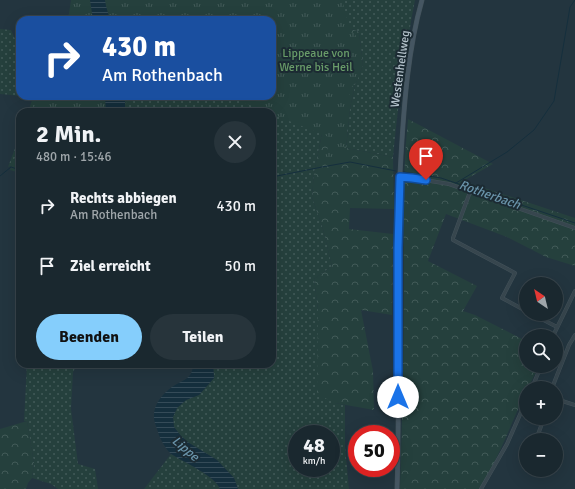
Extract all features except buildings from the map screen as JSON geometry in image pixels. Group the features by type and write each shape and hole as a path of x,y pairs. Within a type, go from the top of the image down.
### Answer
{"main road":[{"name":"Westenhellweg","path":"397,489 398,248 400,177 405,96 414,36 422,0"}],"street":[{"path":"400,177 441,183 575,228"},
{"path":"470,192 453,240 515,273 502,298 519,307"},
{"path":"545,321 557,327 575,291"},
{"path":"555,381 569,345 575,335"},
{"path":"563,401 575,405"},
{"path":"481,489 506,444 519,416"}],"green space":[{"name":"Lippeaue von Werne bis Heil","path":"71,0 342,0 351,33 354,33 360,48 361,60 359,76 350,89 349,116 342,163 324,159 331,138 276,116 276,108 257,108 238,100 276,100 276,16 69,16"},
{"path":"105,0 415,0 402,78 393,157 346,148 350,108 355,85 363,65 359,32 352,29 337,32 323,129 314,173 312,197 323,229 332,266 314,279 335,403 345,405 345,446 349,489 238,489 234,478 217,460 189,443 174,427 173,417 177,408 186,400 199,395 214,378 213,368 276,368 276,108 125,108 125,100 276,100 276,16 239,16"},
{"path":"0,29 11,30 16,41 16,96 0,94"},
{"path":"352,29 359,32 363,65 355,85 350,108 346,148 393,157 394,209 350,208 349,229 393,234 392,315 361,310 373,371 374,410 335,403 317,394 318,309 314,279 332,266 323,229 312,197 314,173 323,129 337,32"},
{"path":"32,100 105,100 106,108 29,108"},
{"path":"36,100 131,100 118,108 34,108"},
{"path":"408,119 493,164 463,181 575,218 575,266 546,257 507,237 446,214 428,261 477,286 463,311 475,315 519,337 519,373 536,373 532,381 519,381 519,408 498,454 479,489 400,489 404,339 404,183"},
{"path":"16,146 16,168 11,166 8,167"},
{"path":"16,154 16,172 10,170"},
{"path":"27,368 75,368 73,372 71,409 78,464 95,469 98,489 58,489 51,484 32,478 34,463 27,421 24,421"},
{"path":"27,421 34,463 32,478 26,489 0,489 0,429"},
{"path":"171,454 206,474 217,484 220,489 144,489"}],"water":[{"path":"90,0 105,0 109,16 92,16"},
{"path":"105,100 125,100 125,108 106,108"},
{"name":"Lippe","path":"213,368 214,378 199,395 186,400 177,408 173,417 174,427 189,443 217,460 234,478 238,489 220,489 213,479 168,451 159,435 154,418 157,404 168,390 187,378 193,369"}],"waterway":[{"path":"456,183 507,152 534,130 554,101 570,7 575,0"},
{"name":"Rotherbach","path":"276,176 350,162 396,171"},
{"path":"0,176 11,167 16,169"},
{"name":"Rotherbach","path":"404,172 441,178 575,223"}],"route":[{"path":"398,397 398,248 400,177 426,180"}]}
